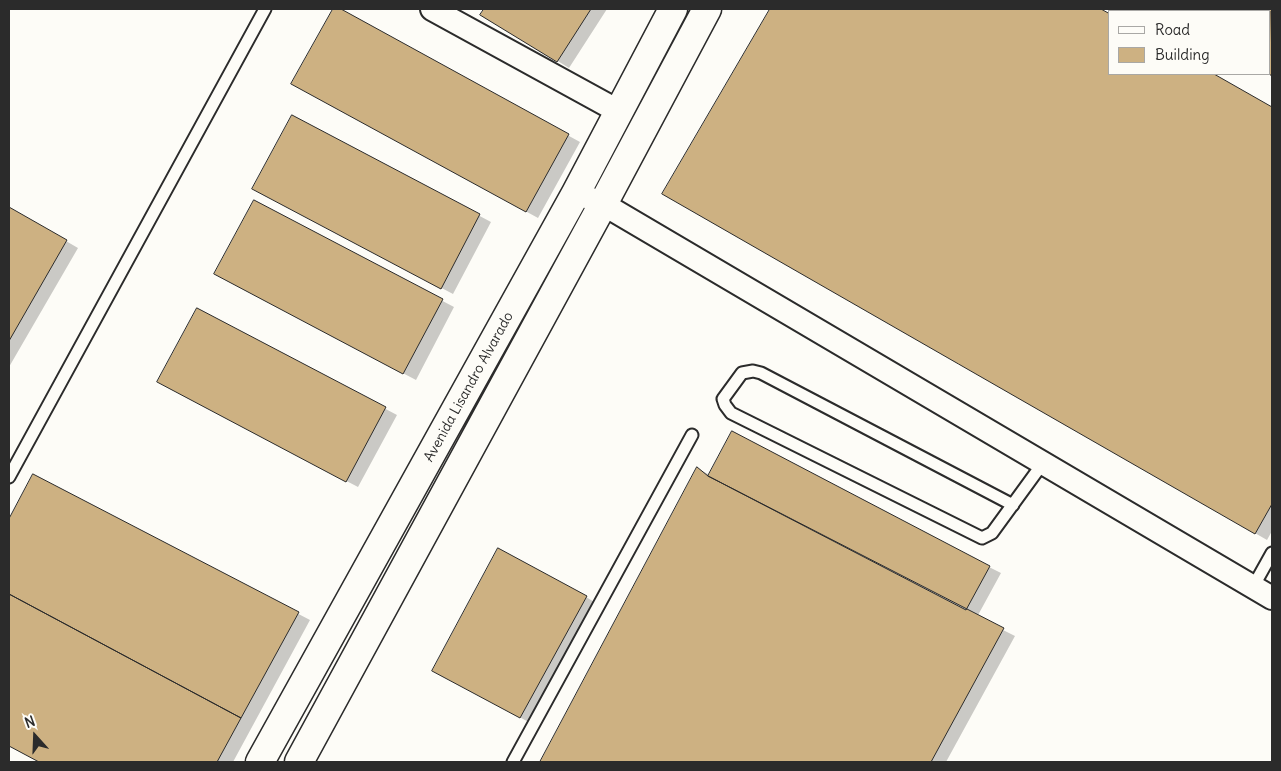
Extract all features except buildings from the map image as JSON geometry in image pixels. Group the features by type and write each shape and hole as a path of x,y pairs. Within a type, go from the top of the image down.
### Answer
{"street":[{"path":"432,9 618,111"},
{"name":"Avenida Lisandro Alvarado","path":"260,762 576,193 673,9"},
{"path":"299,762 707,9"},
{"path":"576,193 602,204 1272,598"}],"lane":[{"path":"10,473 265,9"},
{"path":"1013,505 761,373 742,373 724,399 725,405 731,413 982,538 992,533 1013,505 1043,464"},
{"path":"513,762 692,435"},
{"path":"1253,587 1272,553"}]}
